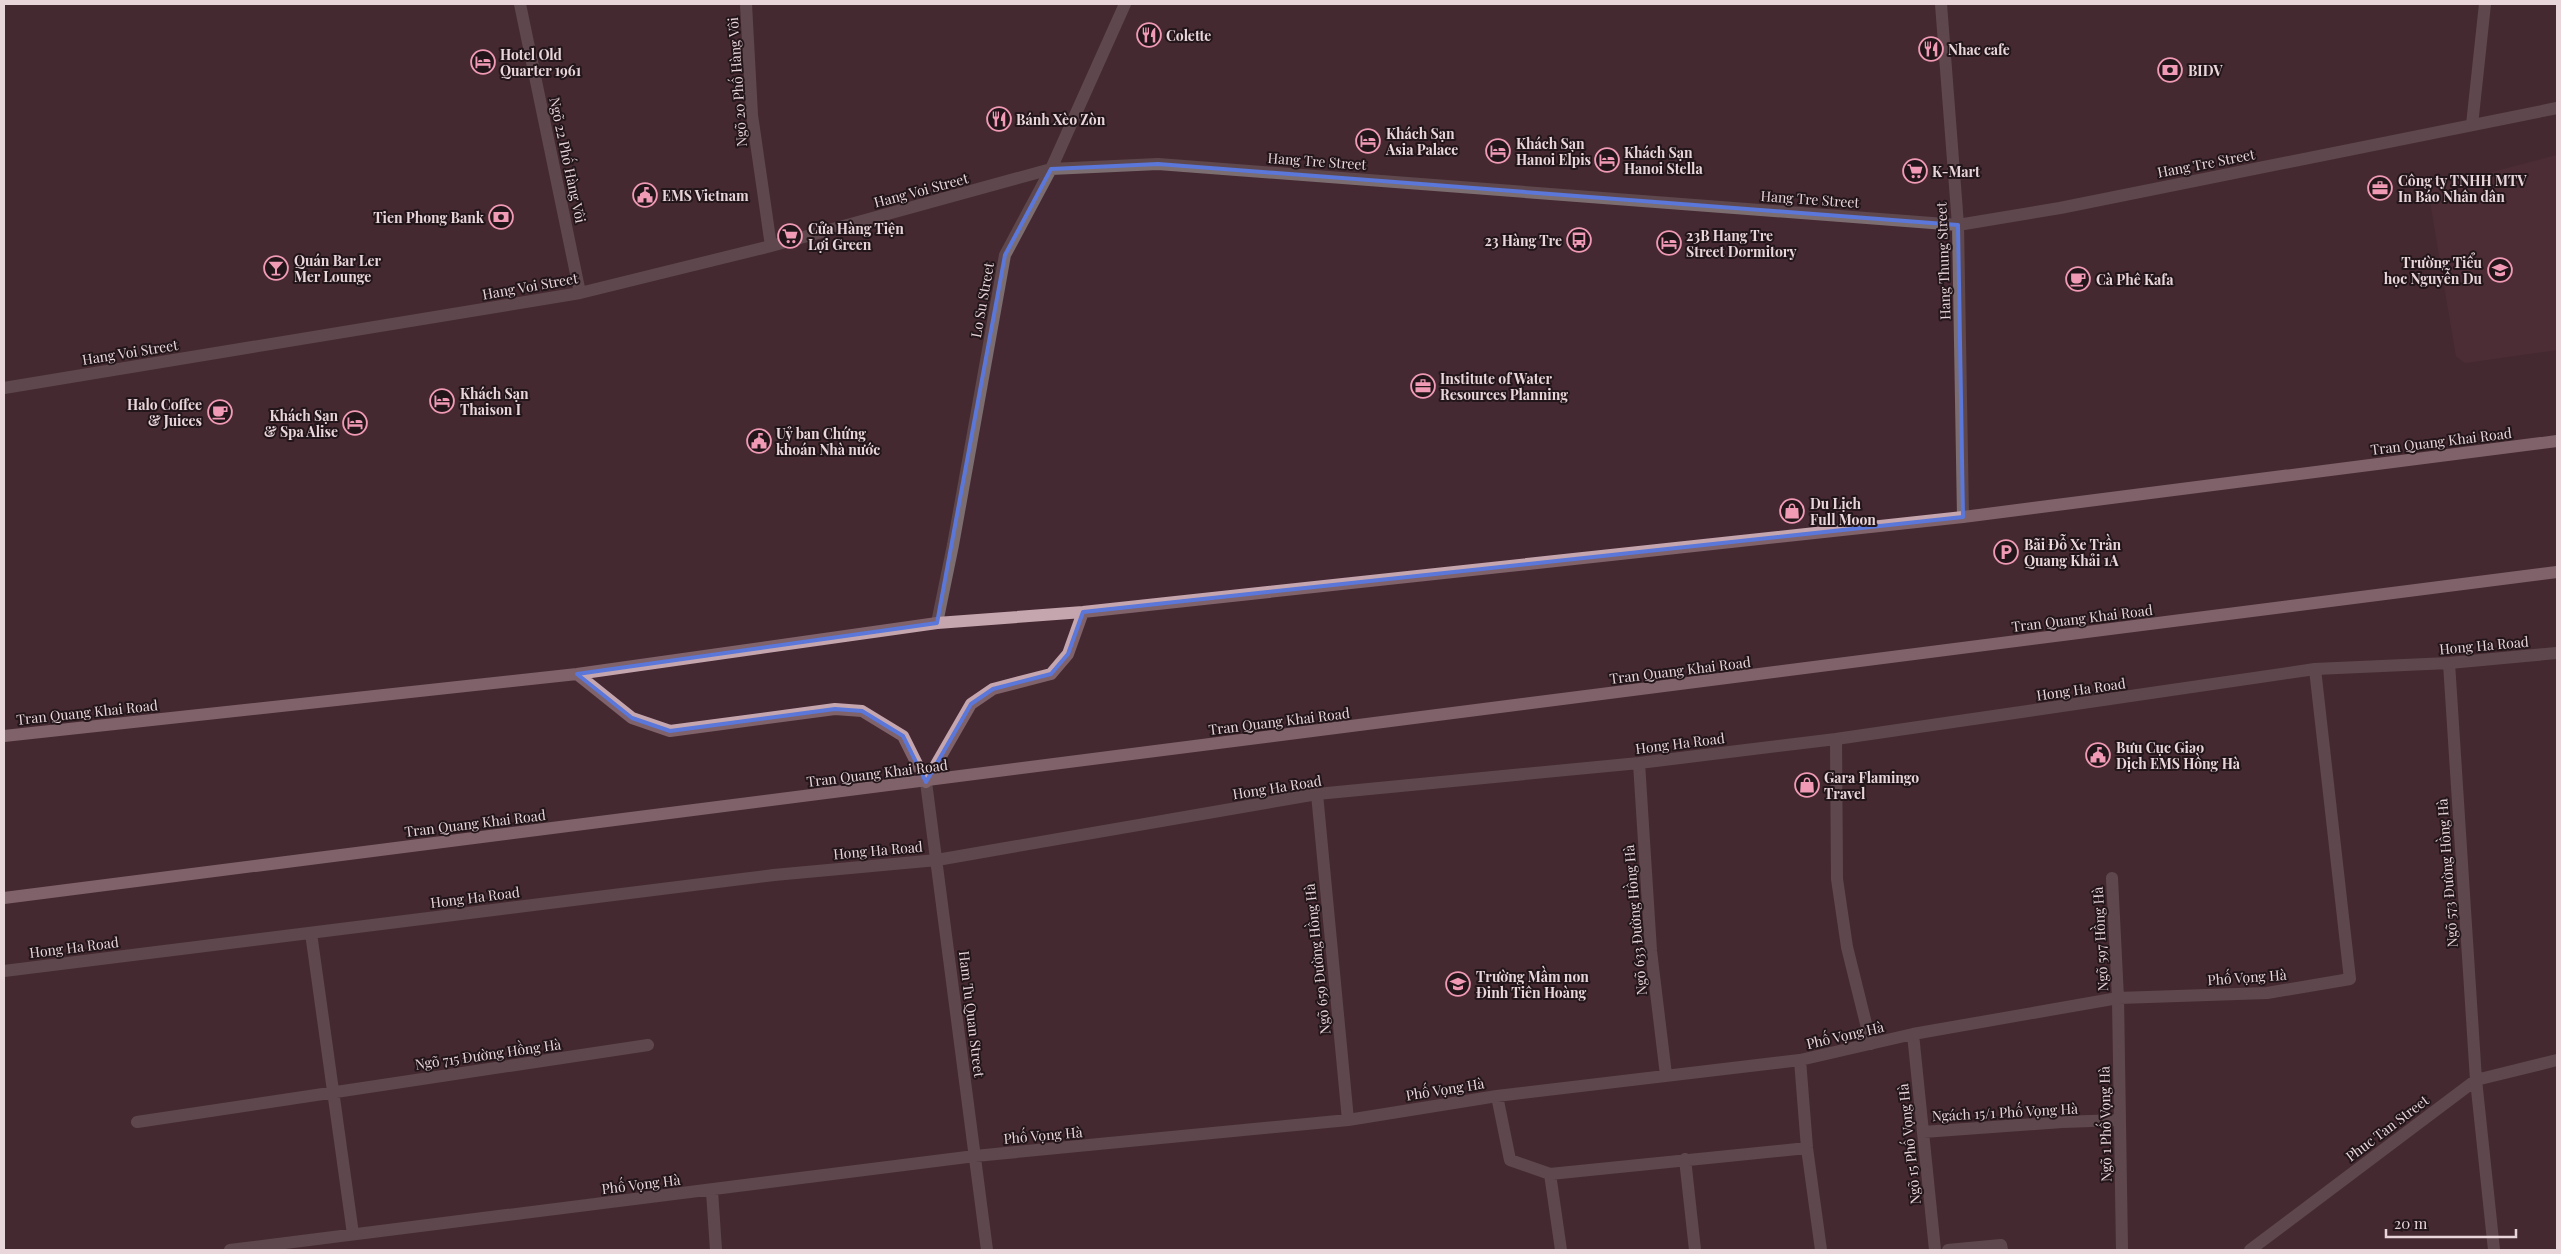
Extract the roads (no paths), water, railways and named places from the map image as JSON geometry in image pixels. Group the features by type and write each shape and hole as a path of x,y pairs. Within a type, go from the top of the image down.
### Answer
{"main road":[{"name":"Tran Quang Khai Road","path":"4,736 577,674 936,623 1083,612 1963,517 2557,441"},
{"name":"Tran Quang Khai Road","path":"4,898 926,782 2557,572"},
{"path":"926,782 971,704 993,689 1051,674 1068,654 1083,612"},
{"path":"577,674 632,718 670,731 835,709 862,711 903,736 926,782"}],"street":[{"name":"Ngõ 22 Phố Hàng Vôi","path":"520,4 580,293"},
{"name":"Ngõ 20 Phố Hàng Vôi","path":"746,4 752,115 771,246"},
{"name":"Lo Su Street","path":"936,623 953,545 1005,254 1051,169 1125,4"},
{"name":"Hang Thung Street","path":"1941,4 1958,225 1963,517"},
{"path":"2472,125 2485,4"},
{"name":"Hang Tre Street","path":"1051,169 1158,164 1958,225 2060,208 2557,108"},
{"name":"Hang Voi Street","path":"4,388 580,293 771,246 1051,169"},
{"name":"Hong Ha Road","path":"4,971 774,875 937,860 1316,794 1639,763 1836,739 2315,669 2449,664 2557,653"},
{"name":"Ngõ 573 Đường Hồng Hà","path":"2449,664 2476,1080 2494,1250"},
{"name":"Phố Vọng Hà","path":"230,1250 712,1191 975,1156 1348,1120 1497,1096 1800,1060 1913,1034 2118,998 2267,993 2350,980 2315,669"},
{"path":"1836,739 1837,879 1847,947 1872,1044"},
{"name":"Ngõ 633 Đường Hồng Hà","path":"1639,763 1651,951 1666,1075"},
{"name":"Ham Tu Quan Street","path":"926,782 987,1250"},
{"name":"Ngõ 659 Đường Hồng Hà","path":"1316,794 1348,1120"},
{"name":"Ngõ 597 Hồng Hà","path":"2112,878 2118,998"},
{"path":"310,933 353,1234"},
{"name":"Ngõ 1 Phố Vọng Hà","path":"2118,998 2122,1250"},
{"name":"Ngõ 15 Phố Vọng Hà","path":"1913,1034 1936,1250"},
{"name":"Ngõ 715 Đường Hồng Hà","path":"137,1122 648,1045"},
{"path":"1800,1060 1807,1148 1821,1250"},
{"name":"Phuc Tan Street","path":"2250,1250 2476,1080 2557,1060"},
{"path":"1497,1096 1510,1160 1550,1174 1807,1148"},
{"name":"Ngách 15/1 Phố Vọng Hà","path":"1923,1132 2062,1122 2120,1120"},
{"path":"1686,1159 1695,1250"},
{"path":"1550,1174 1560,1250"},
{"path":"712,1191 716,1250"},
{"path":"1948,1250 2000,1245 2002,1250"}],"place":[{"name":"Colette","path":"1149,35"},
{"name":"Nhac cafe","path":"1931,49"},
{"name":"Hotel Old Quarter 1961","path":"483,62"},
{"name":"BIDV","path":"2170,70"},
{"name":"Bánh Xèo Zòn","path":"999,119"},
{"name":"Khách Sạn Asia Palace","path":"1368,141"},
{"name":"Khách Sạn Hanoi Elpis","path":"1498,151"},
{"name":"Khách Sạn Hanoi Stella","path":"1607,160"},
{"name":"K-Mart","path":"1915,171"},
{"name":"Công ty TNHH MTV In Báo Nhân dân","path":"2380,188"},
{"name":"EMS Vietnam","path":"645,195"},
{"name":"Tien Phong Bank","path":"501,217"},
{"name":"Cửa Hàng Tiện Lợi Green","path":"790,236"},
{"name":"23 Hàng Tre","path":"1579,240"},
{"name":"23B Hang Tre Street Dormitory","path":"1669,243"},
{"name":"Quán Bar Ler Mer Lounge","path":"276,268"},
{"name":"Trường Tiểu học Nguyễn Du","path":"2500,270"},
{"name":"Cà Phê Kafa","path":"2078,279"},
{"name":"Institute of Water Resources Planning","path":"1423,386"},
{"name":"Khách Sạn Thaison I","path":"442,401"},
{"name":"Halo Coffee & Juices","path":"220,412"},
{"name":"Khách Sạn & Spa Alise","path":"355,423"},
{"name":"Uỷ ban Chứng khoán Nhà nước","path":"759,441"},
{"name":"Du Lịch Full Moon","path":"1792,511"},
{"name":"Bãi Đỗ Xe Trần Quang Khải 1A","path":"2006,552"},
{"name":"Bưu Cục Giao Dịch EMS Hồng Hà","path":"2098,755"},
{"name":"Gara Flamingo Travel","path":"1807,785"},
{"name":"Trường Mầm non Đinh Tiên Hoàng","path":"1458,984"}]}
